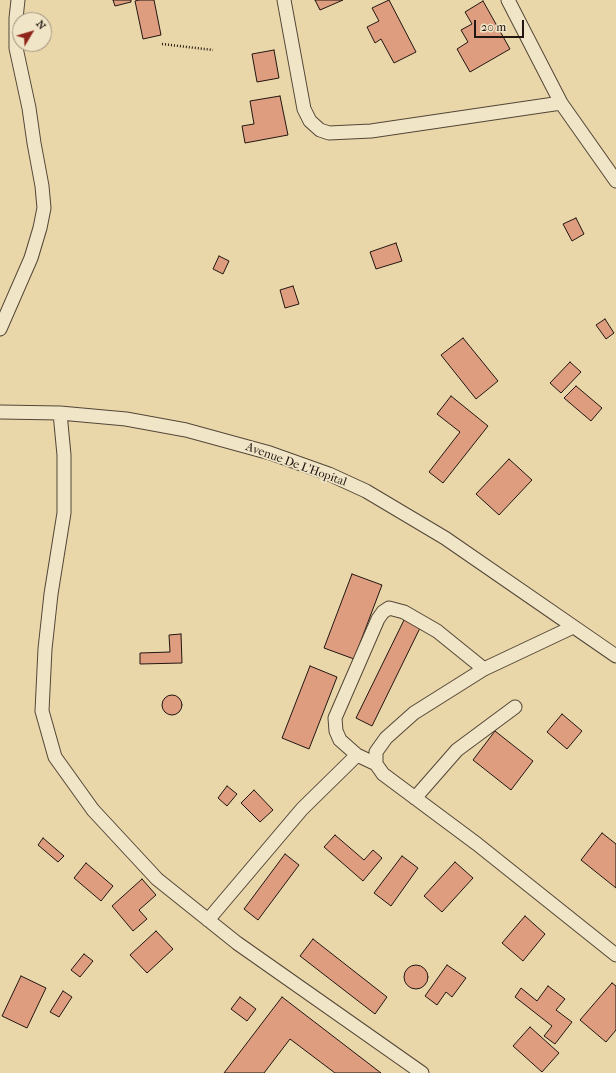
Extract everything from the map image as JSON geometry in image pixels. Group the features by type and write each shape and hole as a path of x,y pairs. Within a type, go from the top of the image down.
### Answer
{"street":[{"path":"0,329 31,258 44,208 42,186 29,108 16,48 16,18 18,0"},
{"path":"284,0 304,109 310,121 320,130 329,133 371,131 561,103"},
{"path":"508,0 561,103 616,181"},
{"name":"Avenue De L'Hopital","path":"0,412 60,413 126,419 186,430 270,453 329,474 366,491 445,538 616,656"},
{"path":"60,413 63,433 65,486 64,513 51,594 45,648 42,711 55,757 93,810 158,879 236,943 422,1073"},
{"path":"484,669 437,631 404,612 389,608 378,619 335,718 336,731 340,740 357,755 376,764 383,774 477,844 616,955"},
{"path":"376,764 376,752 386,738 414,713 484,669 573,626"},
{"path":"415,798 457,750 515,707"},
{"path":"208,920 302,809 357,755"}],"path":[{"path":"162,44 213,50"}],"building":[{"path":"113,0 131,0 131,2 115,6"},
{"path":"154,0 161,35 143,39 135,1"},
{"path":"315,0 343,0 320,10"},
{"path":"389,0 416,52 394,63 381,39 375,43 367,27 379,21 372,8"},
{"path":"483,1 510,49 470,72 457,49 468,42 461,30 472,24 465,12"},
{"path":"274,50 279,78 257,82 252,54"},
{"path":"280,96 288,135 245,143 242,126 254,124 250,101"},
{"path":"576,218 584,234 572,241 563,224"},
{"path":"396,243 402,261 376,269 370,252"},
{"path":"219,256 229,261 223,274 213,269"},
{"path":"293,286 299,304 285,308 280,290"},
{"path":"605,319 614,333 606,339 596,325"},
{"path":"463,338 498,381 476,399 441,355"},
{"path":"570,362 581,372 561,393 550,383"},
{"path":"576,386 602,408 591,421 564,398"},
{"path":"451,396 488,426 443,483 429,472 460,432 437,414"},
{"path":"509,459 532,480 499,515 476,494"},
{"path":"352,574 382,585 354,659 324,648"},
{"path":"405,618 421,626 372,726 356,718"},
{"path":"181,634 182,663 140,664 140,653 170,652 169,635"},
{"path":"310,666 337,677 309,749 282,738"},
{"path":"172,695 179,698 182,705 179,712 172,715 165,712 162,705 165,698"},
{"path":"562,714 582,731 567,749 547,732"},
{"path":"495,731 533,761 511,790 473,760"},
{"path":"227,786 237,794 227,806 218,798"},
{"path":"254,790 273,810 260,822 241,803"},
{"path":"602,833 616,844 616,888 581,860"},
{"path":"335,835 364,860 373,850 382,858 363,881 324,847"},
{"path":"43,838 64,856 58,862 38,845"},
{"path":"285,854 299,865 258,920 244,909"},
{"path":"402,856 418,868 391,906 374,893"},
{"path":"455,862 473,878 442,912 424,896"},
{"path":"86,863 113,886 101,901 74,878"},
{"path":"142,879 156,895 139,910 147,919 133,931 112,906"},
{"path":"525,916 545,934 523,961 502,943"},
{"path":"156,931 173,949 147,973 130,955"},
{"path":"313,939 387,997 375,1014 300,956"},
{"path":"84,954 93,961 80,977 71,970"},
{"path":"416,965 425,968 428,977 425,986 416,989 407,986 404,977 407,968"},
{"path":"447,965 466,978 452,997 446,992 437,1005 425,996"},
{"path":"21,976 46,988 27,1028 2,1016"},
{"path":"612,983 616,986 616,1030 606,1042 580,1020"},
{"path":"548,986 565,999 556,1010 572,1022 555,1044 544,1036 552,1026 515,997 521,988 537,1001"},
{"path":"63,991 72,997 59,1017 50,1012"},
{"path":"240,997 256,1009 247,1021 231,1009"},
{"path":"282,997 381,1073 335,1073 290,1039 264,1073 224,1073"},
{"path":"530,1027 559,1053 542,1072 513,1046"}]}
